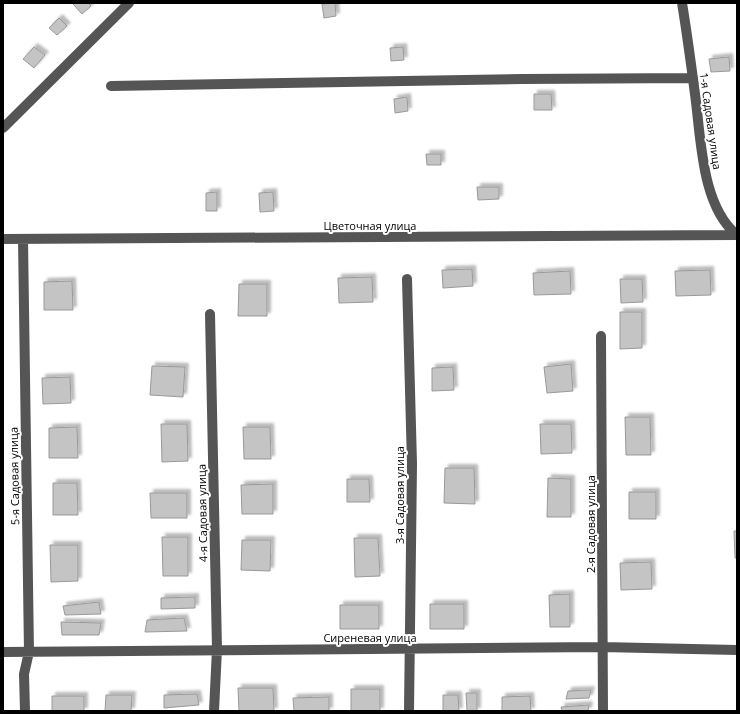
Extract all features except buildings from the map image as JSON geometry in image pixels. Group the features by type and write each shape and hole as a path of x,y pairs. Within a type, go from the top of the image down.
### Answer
{"street":[{"path":"3,128 129,3"},
{"name":"1-я Садовая улица","path":"682,3 706,176 719,212 727,227 737,235"},
{"path":"111,86 506,79 693,78"},
{"name":"Цветочная улица","path":"3,239 737,235"},
{"name":"5-я Садовая улица","path":"23,239 29,652 24,674 24,711"},
{"name":"3-я Садовая улица","path":"407,279 412,464 409,711"},
{"name":"4-я Садовая улица","path":"210,314 217,649 214,711"},
{"name":"2-я Садовая улица","path":"601,336 603,711"},
{"name":"Сиреневая улица","path":"3,652 217,649 602,647 737,650"}]}
